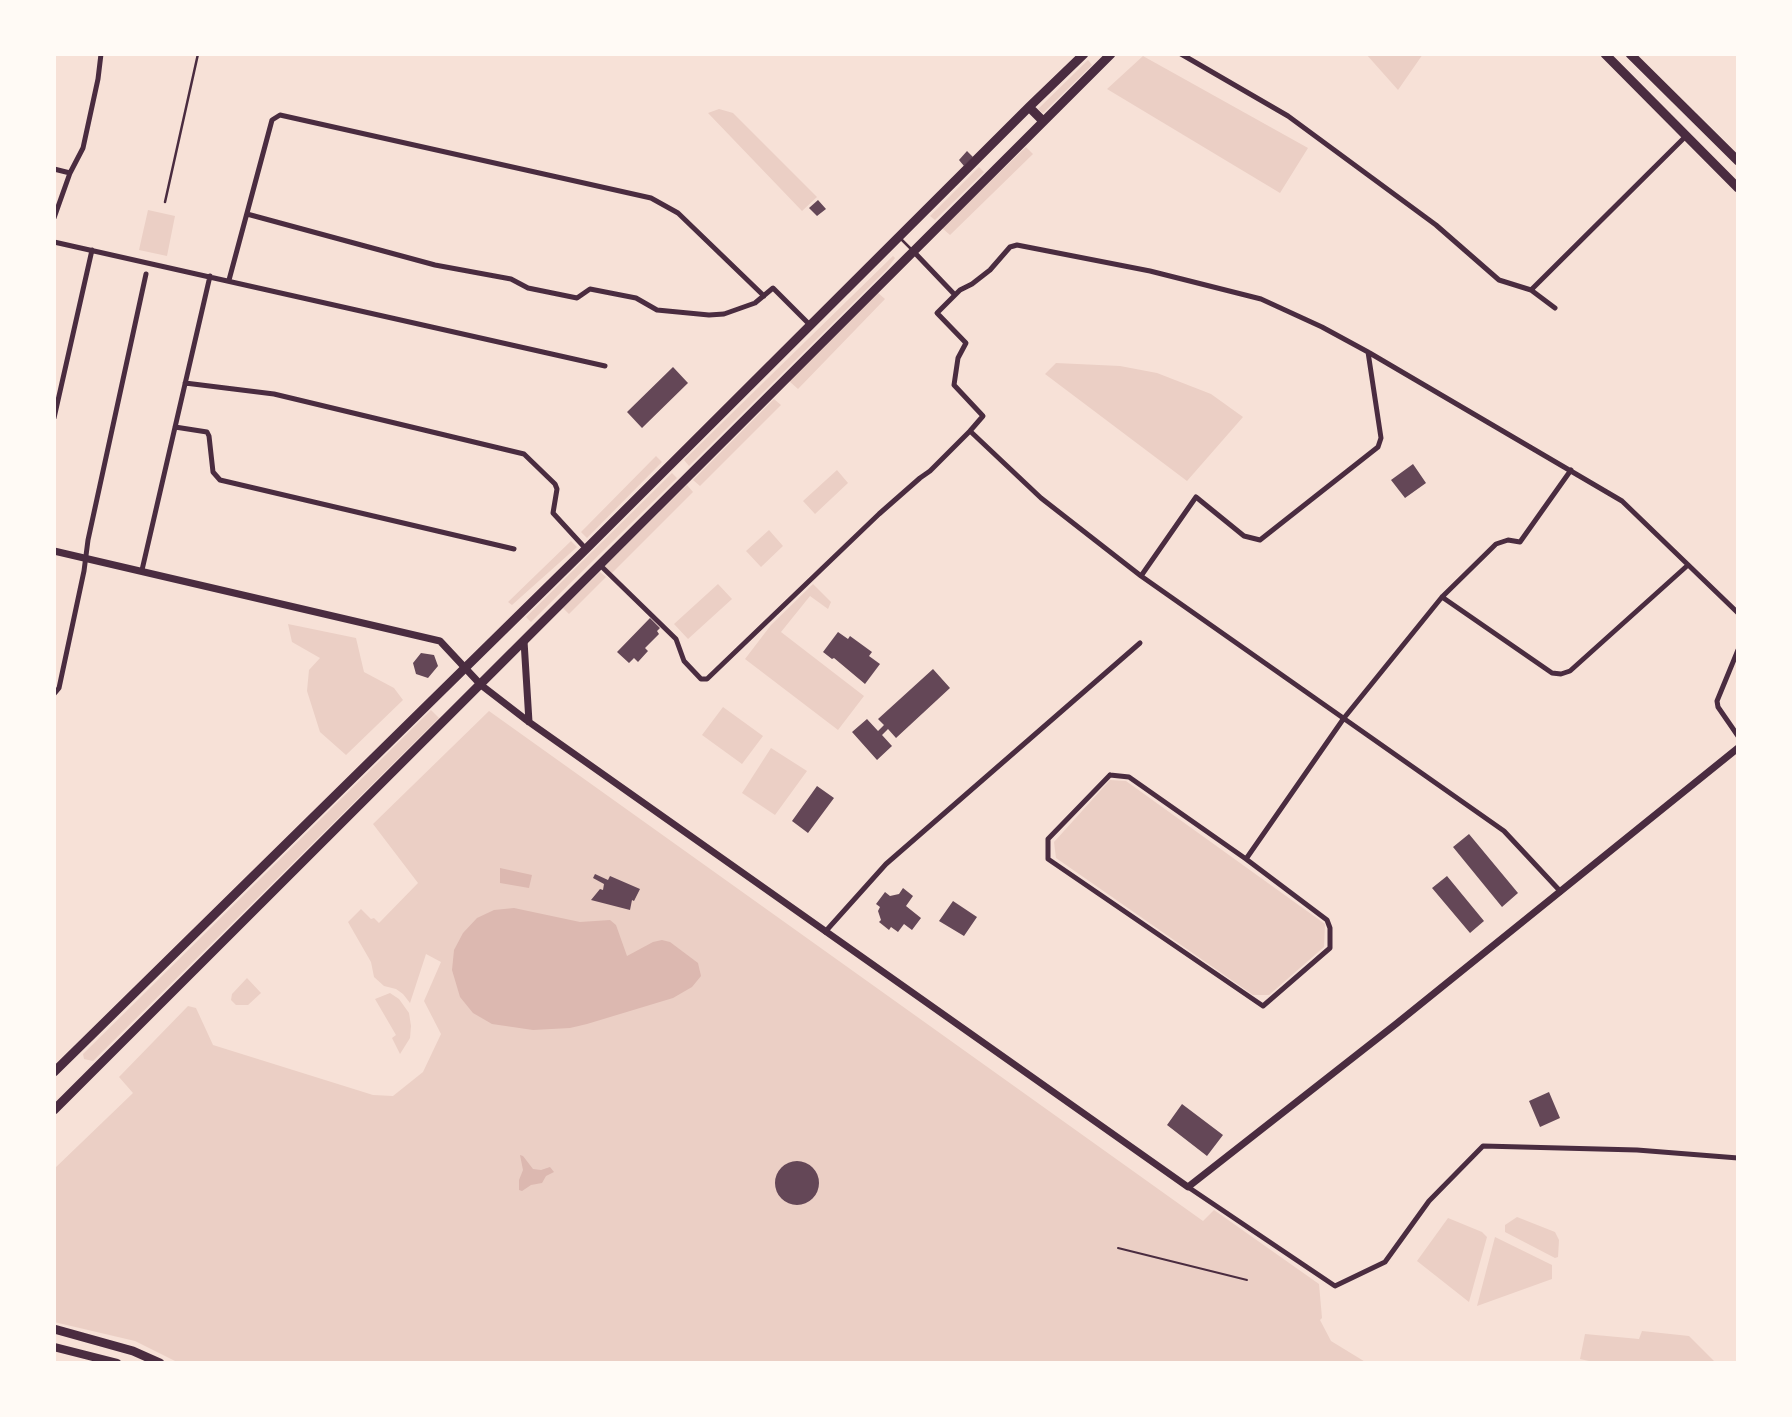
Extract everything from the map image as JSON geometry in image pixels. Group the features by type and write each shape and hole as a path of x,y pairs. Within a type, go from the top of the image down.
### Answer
{"main road":[{"path":"55,1073 1084,54"},
{"path":"54,1110 1111,54"},
{"path":"1605,54 1738,188"},
{"path":"1630,54 1738,162"},
{"path":"1029,107 1043,121"},
{"path":"54,1329 133,1351 160,1363"},
{"path":"54,1347 117,1363"}],"street":[{"path":"54,218 83,148 101,54"},
{"path":"1181,54 1288,116 1436,225 1499,281 1531,290 1555,309"},
{"path":"229,280 272,120 280,115 650,198 678,213 764,296"},
{"path":"1531,290 1686,136"},
{"path":"54,169 71,173"},
{"path":"247,214 435,265 511,279 528,288 578,298 590,289 636,298 657,310 709,315 738,311 773,288 810,325"},
{"path":"54,242 605,366"},
{"path":"601,566 676,639 684,661 704,680 880,514 930,471 984,416 954,385 958,358 966,343 937,313 955,295 990,270 1010,247 1025,245 1176,277 1261,299 1322,327 1622,500 1738,613"},
{"path":"54,418 92,250"},
{"path":"914,252 955,295"},
{"path":"54,694 59,688 84,570 84,557 146,274"},
{"path":"142,570 210,276"},
{"path":"1142,576 1196,497 1244,536 1260,540 1378,447 1380,443 1368,352"},
{"path":"185,383 274,394 524,454 555,484 557,489 553,513 586,549"},
{"path":"176,427 206,432 209,436 213,472 220,480 514,549"},
{"path":"970,431 1051,506 1142,576 1504,831 1561,892"},
{"path":"1246,859 1344,718 1442,597 1496,544 1508,540 1520,542 1571,470"},
{"path":"54,551 440,641 481,685 530,722 1188,1187 1335,1286 1385,1262 1429,1201 1483,1146 1637,1150 1738,1158"},
{"path":"1442,597 1552,673 1561,674 1570,671 1688,565"},
{"path":"524,641 530,722"},
{"path":"825,932 886,864 1140,643"},
{"path":"1738,650 1717,701 1718,707 1738,736"},
{"path":"1188,1187 1561,892 1738,748"},
{"path":"1110,775 1129,777 1246,859 1327,920 1330,928 1330,948 1263,1006 1048,859 1048,839 1110,775"}],"lane":[{"path":"165,202 198,54"},
{"path":"898,236 914,252"}],"path":[{"path":"1118,1248 1247,1280"}],"shaded area":[{"path":"1366,54 1423,54 1398,90"},
{"path":"1143,56 1308,148 1280,193 1107,89"},
{"path":"1088,60 1092,65 1043,113 1038,109"},
{"path":"719,109 733,113 817,197 802,211 708,113"},
{"path":"1026,147 1033,154 950,235 942,228"},
{"path":"979,167 984,172 935,220 930,216"},
{"path":"148,210 175,216 167,256 139,250"},
{"path":"893,256 895,258 887,269 689,466 684,460"},
{"path":"877,292 885,299 798,389 789,381"},
{"path":"1056,363 1120,366 1157,373 1211,394 1243,417 1187,481 1045,374"},
{"path":"774,399 781,405 700,486 693,480"},
{"path":"656,456 662,462 587,538 581,532"},
{"path":"837,470 848,483 815,514 803,501"},
{"path":"672,473 677,478 531,622 526,617"},
{"path":"687,485 693,492 611,574 604,567"},
{"path":"769,530 783,546 761,567 746,551"},
{"path":"571,541 577,547 512,605 508,602"},
{"path":"600,572 606,577 569,614 563,608"},
{"path":"718,584 732,599 688,639 674,624"},
{"path":"813,584 831,602 828,609 810,596 781,632 864,696 838,730 745,659 771,625"},
{"path":"288,624 356,638 364,672 394,688 403,700 346,755 320,732 307,691 309,670 320,658 292,642"},
{"path":"723,707 763,736 742,764 702,735"},
{"path":"431,710 439,718 93,1061 84,1059 83,1054"},
{"path":"489,711 1203,1221 1214,1210 1319,1284 1320,1320 1331,1341 1367,1363 179,1363 135,1341 54,1322 54,1169 133,1093 119,1077 188,1006 196,1008 213,1045 373,1095 393,1096 423,1072 441,1034 424,1001 441,962 426,954 410,1003 403,994 384,986 374,977 371,962 348,922 361,909 379,923 418,883 373,824"},
{"path":"771,748 807,771 775,815 742,793"},
{"path":"1110,780 1126,781 1325,924 1324,947 1269,995 1253,995 1056,858 1054,842"},
{"path":"500,868 532,875 529,888 500,883"},
{"path":"514,908 580,922 610,920 616,925 627,956 653,942 670,942 698,963 701,976 692,987 673,998 570,1028 533,1030 492,1024 473,1013 460,997 452,970 454,950 463,933 477,918 494,910"},
{"path":"247,978 261,993 248,1005 236,1005 231,1000 232,994"},
{"path":"390,993 399,999 409,1013 410,1038 400,1054 392,1038 396,1035 375,999"},
{"path":"520,1155 533,1169 550,1167 554,1172 546,1176 542,1183 519,1190 523,1170"},
{"path":"1517,1217 1555,1232 1559,1240 1558,1257 1555,1258 1505,1232 1505,1225"},
{"path":"1448,1218 1482,1232 1487,1237 1469,1302 1417,1261"},
{"path":"1495,1237 1552,1265 1552,1279 1477,1306"},
{"path":"1642,1331 1689,1336 1716,1363 1598,1363 1580,1359 1585,1334 1639,1339"}],"building":[{"path":"967,151 973,157 964,166 959,160"},
{"path":"818,200 826,209 817,216 809,208"},
{"path":"673,367 688,383 642,428 627,412"},
{"path":"1413,464 1426,483 1405,498 1391,480"},
{"path":"650,618 660,628 657,631 659,634 645,648 648,651 638,662 634,658 629,663 617,652"},
{"path":"838,632 848,639 850,636 872,652 869,656 880,664 865,684 823,652"},
{"path":"421,653 434,655 438,666 428,678 416,674 413,663"},
{"path":"933,669 950,688 896,738 888,729 882,735 892,746 877,760 852,732 867,719 878,731 884,725 878,719"},
{"path":"817,786 834,798 808,833 792,821"},
{"path":"1469,834 1518,893 1502,907 1453,847"},
{"path":"595,874 608,880 610,876 640,889 634,901 632,900 630,910 591,900 600,889 603,890 604,884 593,878"},
{"path":"1447,876 1484,921 1470,933 1432,888"},
{"path":"903,888 913,896 906,906 921,918 912,930 904,924 898,932 891,927 889,930 879,922 880,907 876,904 885,892 890,896 899,894"},
{"path":"953,901 977,917 964,936 939,921"},
{"path":"1549,1092 1560,1118 1540,1127 1529,1101"},
{"path":"1182,1104 1223,1135 1207,1156 1167,1125"},
{"path":"797,1161 812,1168 819,1183 812,1198 797,1205 782,1198 775,1183 782,1168"}]}
